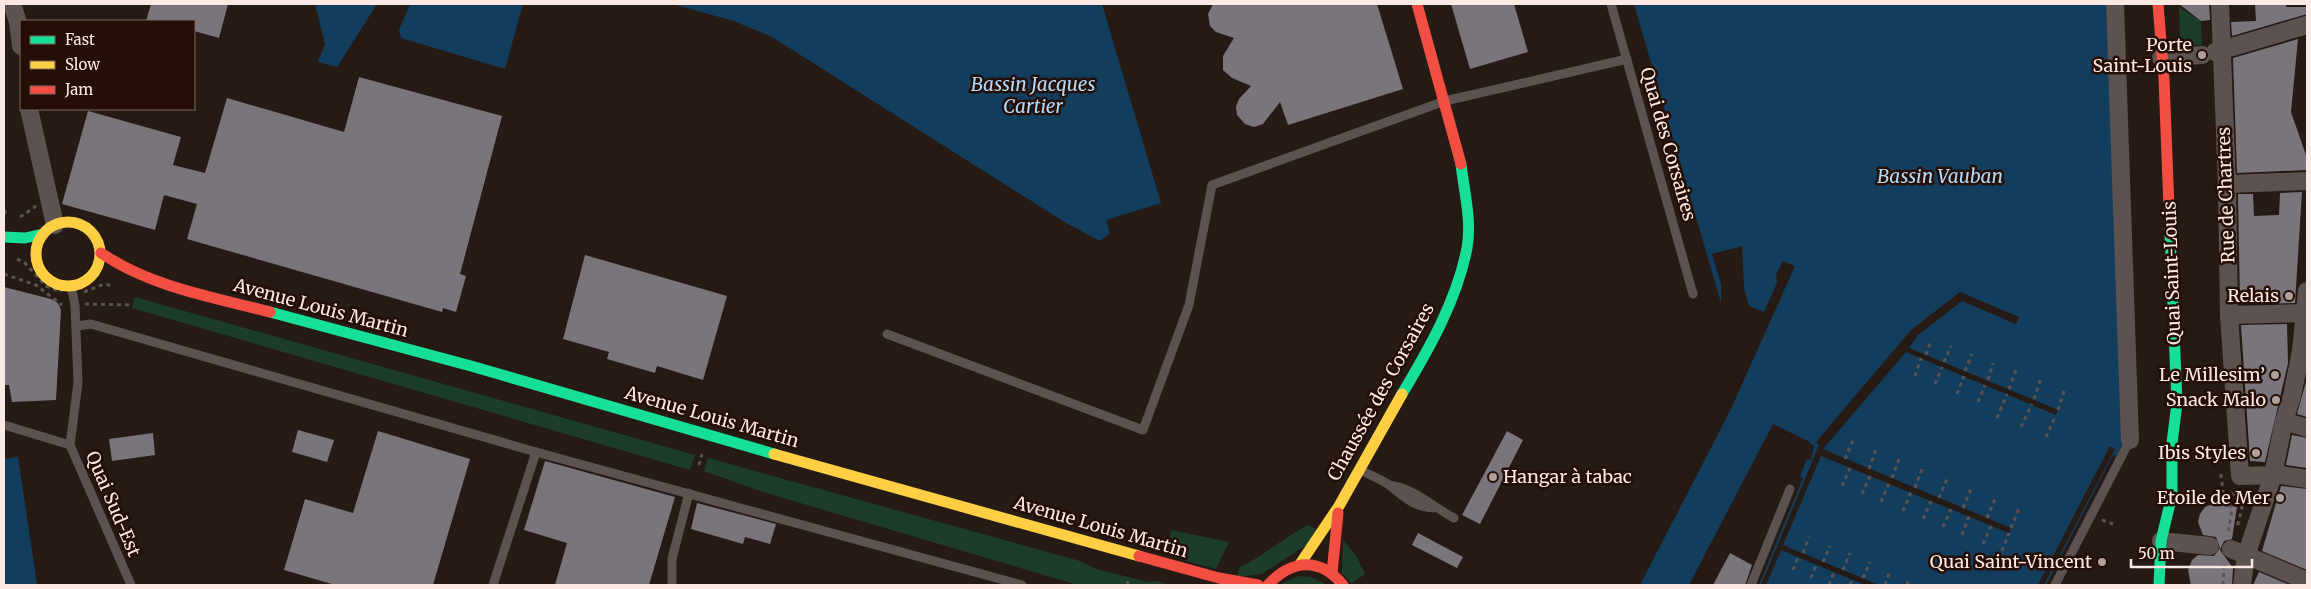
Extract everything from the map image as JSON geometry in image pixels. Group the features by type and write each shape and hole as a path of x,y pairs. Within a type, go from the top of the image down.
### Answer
{"street":[{"path":"12,4 18,22 20,38"},
{"name":"Chaussée des Corsaires","path":"1300,564 1339,506 1358,469 1442,323 1462,268 1467,247 1466,191 1445,101 1416,4"},
{"path":"2115,4 2130,440"},
{"name":"Quai Saint-Louis","path":"2158,4 2164,79 2177,403 2172,443 2172,495 2161,541"},
{"name":"Rue de Chartres","path":"2220,4 2213,52 2227,184 2232,482"},
{"path":"2161,58 2213,52 2307,25"},
{"path":"4,237 25,238 49,230 76,223 85,227 99,243 104,274 71,286 52,282 44,276 36,258 38,244 49,230 45,190 29,110"},
{"path":"2227,184 2307,181"},
{"path":"4,245 36,258"},
{"name":"Avenue Louis Martin","path":"101,254 120,266 156,282 471,366 716,438 1219,578 1258,585"},
{"name":"Avenue Louis Martin","path":"104,274 137,281 156,282"},
{"path":"2242,585 2237,546 2273,475 2284,421 2300,390 2307,291"},
{"path":"2230,315 2305,313"},
{"path":"2284,421 2307,428"},
{"path":"2232,482 2273,475 2307,479"},
{"name":"Chaussée des Corsaires","path":"1332,573 1339,506"},
{"path":"2159,585 2161,541 2210,546"},
{"path":"2237,546 2307,581"},
{"path":"1268,585 1281,572 1300,564 1312,564 1332,573 1343,585"}],"lane":[{"name":"Quai des Corsaires","path":"1611,4 1693,294"},
{"path":"887,334 1143,430 1189,305 1212,185 1445,101 1627,59"},
{"name":"Quai Sud-Est","path":"71,286 75,305 78,383 70,445 131,585"},
{"path":"76,326 91,324 536,452 1022,585"},
{"path":"4,425 70,445"},
{"path":"2055,585 2130,440"},
{"path":"493,585 536,452"},
{"path":"1358,469 1389,485 1407,489 1426,499 1434,508 1454,518"},
{"path":"1751,585 1790,489"},
{"path":"672,585 672,559 690,493"}],"path":[{"path":"1926,355 1930,343"},
{"path":"1944,362 1951,346"},
{"path":"1965,371 1972,354"},
{"path":"1915,376 1921,358"},
{"path":"1988,380 1994,363"},
{"path":"1935,384 1942,367"},
{"path":"2009,389 2017,367"},
{"path":"1957,394 1964,376"},
{"path":"2034,399 2041,378"},
{"path":"1978,402 1984,385"},
{"path":"2058,410 2065,388"},
{"path":"1997,418 2007,394"},
{"path":"2021,427 2032,404"},
{"path":"2046,437 2056,415"},
{"path":"1845,459 1853,440"},
{"path":"1869,469 1876,449"},
{"path":"1892,478 1899,459"},
{"path":"1842,486 1850,468"},
{"path":"1915,488 1922,469"},
{"path":"1862,494 1870,476"},
{"path":"1939,498 1947,479"},
{"path":"2222,487 2232,482 2242,508 2237,546"},
{"path":"1881,502 1890,484"},
{"path":"1963,508 1971,489"},
{"path":"1903,511 1911,492"},
{"path":"1987,518 1995,499"},
{"path":"1923,519 1931,500"},
{"path":"2011,528 2019,508"},
{"path":"1943,527 1951,509"},
{"path":"1962,535 1969,516"},
{"path":"1983,544 1991,526"},
{"path":"2002,551 2009,533"},
{"path":"1802,553 1809,536"},
{"path":"1823,562 1830,546"},
{"path":"1843,570 1850,553"},
{"path":"1793,570 1798,557"},
{"path":"1864,578 1870,562"},
{"path":"1811,578 1816,565"},
{"path":"1885,585 1890,571"},
{"path":"1829,585 1834,572"},
{"path":"1127,585 1129,578"},
{"path":"1907,585 1909,579"},
{"path":"1850,585 1852,580"}],"green space":[{"path":"2179,7 2201,21 2202,45 2180,46"},
{"path":"135,297 695,455 690,470 132,308"},
{"path":"708,458 1080,561 1096,569 1148,582 1156,581 1170,585 1078,585 763,492 704,471"},
{"path":"1308,525 1316,529 1308,544 1262,574 1237,577 1240,567"},
{"path":"1171,530 1229,542 1216,569 1186,561 1170,538"},
{"path":"1343,540 1355,554 1365,574 1351,584 1342,573"},
{"path":"1298,576 1311,577 1327,585 1280,585"}],"water":[{"path":"315,4 377,4 337,67 318,62 325,44"},
{"path":"410,4 523,4 505,69 401,38 399,30"},
{"name":"Bassin Jacques Cartier","path":"672,4 1102,4 1161,203 1106,220 1110,233 1100,241 1066,223 772,37 734,21"},
{"name":"Bassin Vauban","path":"1634,4 2106,4 2125,440 2116,456 2113,455 2046,585 1759,585 1803,478 1800,476 1807,459 1811,460 1814,446 1808,441 1773,424 1689,585 1640,585 1730,411 1795,266 1783,261 1776,274 1777,283 1764,312 1749,306 1744,288 1742,246 1712,254 1721,284 1721,303"},
{"path":"18,457 37,585 4,585 4,459"}],"pier":[{"path":"1783,263 1792,266 1792,268 1732,403 1791,267 1784,264 1779,275 1780,283 1764,314 1778,284 1777,275"},
{"path":"1960,292 2019,317 2016,324 1962,301 1917,336 1909,348 2058,410 2056,415 1906,352 1823,449 2011,528 2009,533 1821,456 1783,545 1879,585 1865,585 1781,550 1766,585 1761,585 1819,445 1816,442 1911,330"},
{"path":"2110,446 2115,449 2044,585 2038,585"}],"building":[{"path":"151,4 228,4 219,38 195,31 195,20 146,20"},
{"path":"1213,4 1377,4 1403,89 1288,125 1280,102 1263,124 1254,127 1245,124 1237,115 1236,107 1239,99 1251,86 1232,78 1223,70 1223,56 1234,38 1216,32 1210,26 1208,14"},
{"path":"1451,4 1514,4 1528,52 1470,69"},
{"path":"2179,4 2209,4 2210,20 2201,21"},
{"path":"2255,4 2286,4 2286,7 2307,7 2307,14 2232,36 2231,22 2256,21"},
{"path":"2298,39 2291,112 2307,158 2307,170 2237,173 2233,58"},
{"path":"359,77 502,116 460,274 466,276 456,312 443,308 442,312 187,239 197,204 164,195 155,230 62,204 88,111 181,137 173,165 205,173 227,98 344,132"},
{"path":"2302,192 2295,303 2240,304 2238,194 2253,194 2254,216 2279,215 2280,193"},
{"path":"585,255 727,296 703,380 657,366 655,373 607,359 609,352 563,339"},
{"path":"4,287 51,299 58,303 61,310 56,400 12,402 9,385 4,385"},
{"path":"2287,324 2288,363 2265,462 2250,461 2241,325"},
{"path":"2307,378 2307,417 2297,414"},
{"path":"298,430 334,440 327,462 292,452"},
{"path":"378,431 470,459 433,585 335,585 284,570 305,499 353,513"},
{"name":"Hangar à tabac","path":"1507,431 1523,440 1480,524 1462,515"},
{"path":"153,433 155,455 112,461 109,439"},
{"path":"2292,435 2307,438 2307,468 2286,465"},
{"path":"545,461 675,497 649,585 555,585 567,543 524,530"},
{"path":"2281,486 2307,489 2307,570 2262,551"},
{"path":"2219,502 2237,507 2232,539 2224,541 2220,550 2233,568 2232,585 2191,585 2188,570 2192,560 2198,555 2214,556 2220,548 2216,537 2203,535 2198,522 2200,514 2205,507"},
{"path":"697,503 776,524 770,544 745,537 743,544 691,529"},
{"path":"1418,533 1463,557 1457,568 1412,545"},
{"path":"1730,553 1752,565 1745,585 1713,585"},
{"path":"2259,572 2290,585 2253,585"}],"traffic: fast":[{"path":"1402,394 1441,324 1456,286 1467,248 1469,227 1461,164"},
{"path":"4,237 25,238 43,234"},
{"path":"2159,585 2161,541 2172,495 2172,443 2177,403 2170,234"},
{"path":"270,312 471,366 774,454"}],"traffic: slow":[{"path":"68,222 80,224 91,231 98,242 100,254 98,266 91,277 80,284 68,286 56,284 45,277 38,266 36,254 38,242 45,231 56,224 68,222"},
{"path":"1300,564 1339,506 1402,394"},
{"path":"774,454 1139,556"}],"traffic: jam":[{"path":"1417,4 1461,164"},
{"path":"2158,4 2164,79 2170,234"},
{"path":"101,253 120,265 161,283 204,296 270,312"},
{"path":"1332,573 1338,513"},
{"path":"1139,556 1219,578 1258,585"},
{"path":"1268,585 1287,570 1296,566 1306,565 1325,570 1343,585"}],"place":[{"name":"Porte Saint-Louis","path":"2202,55"},
{"name":"Relais","path":"2289,296"},
{"name":"Le Millesim’","path":"2275,375"},
{"name":"Snack Malo","path":"2276,400"},
{"name":"Ibis Styles","path":"2256,453"},
{"name":"Hangar à tabac","path":"1493,477"},
{"name":"Etoile de Mer","path":"2280,498"},
{"name":"Quai Saint-Vincent","path":"2102,562"}]}
